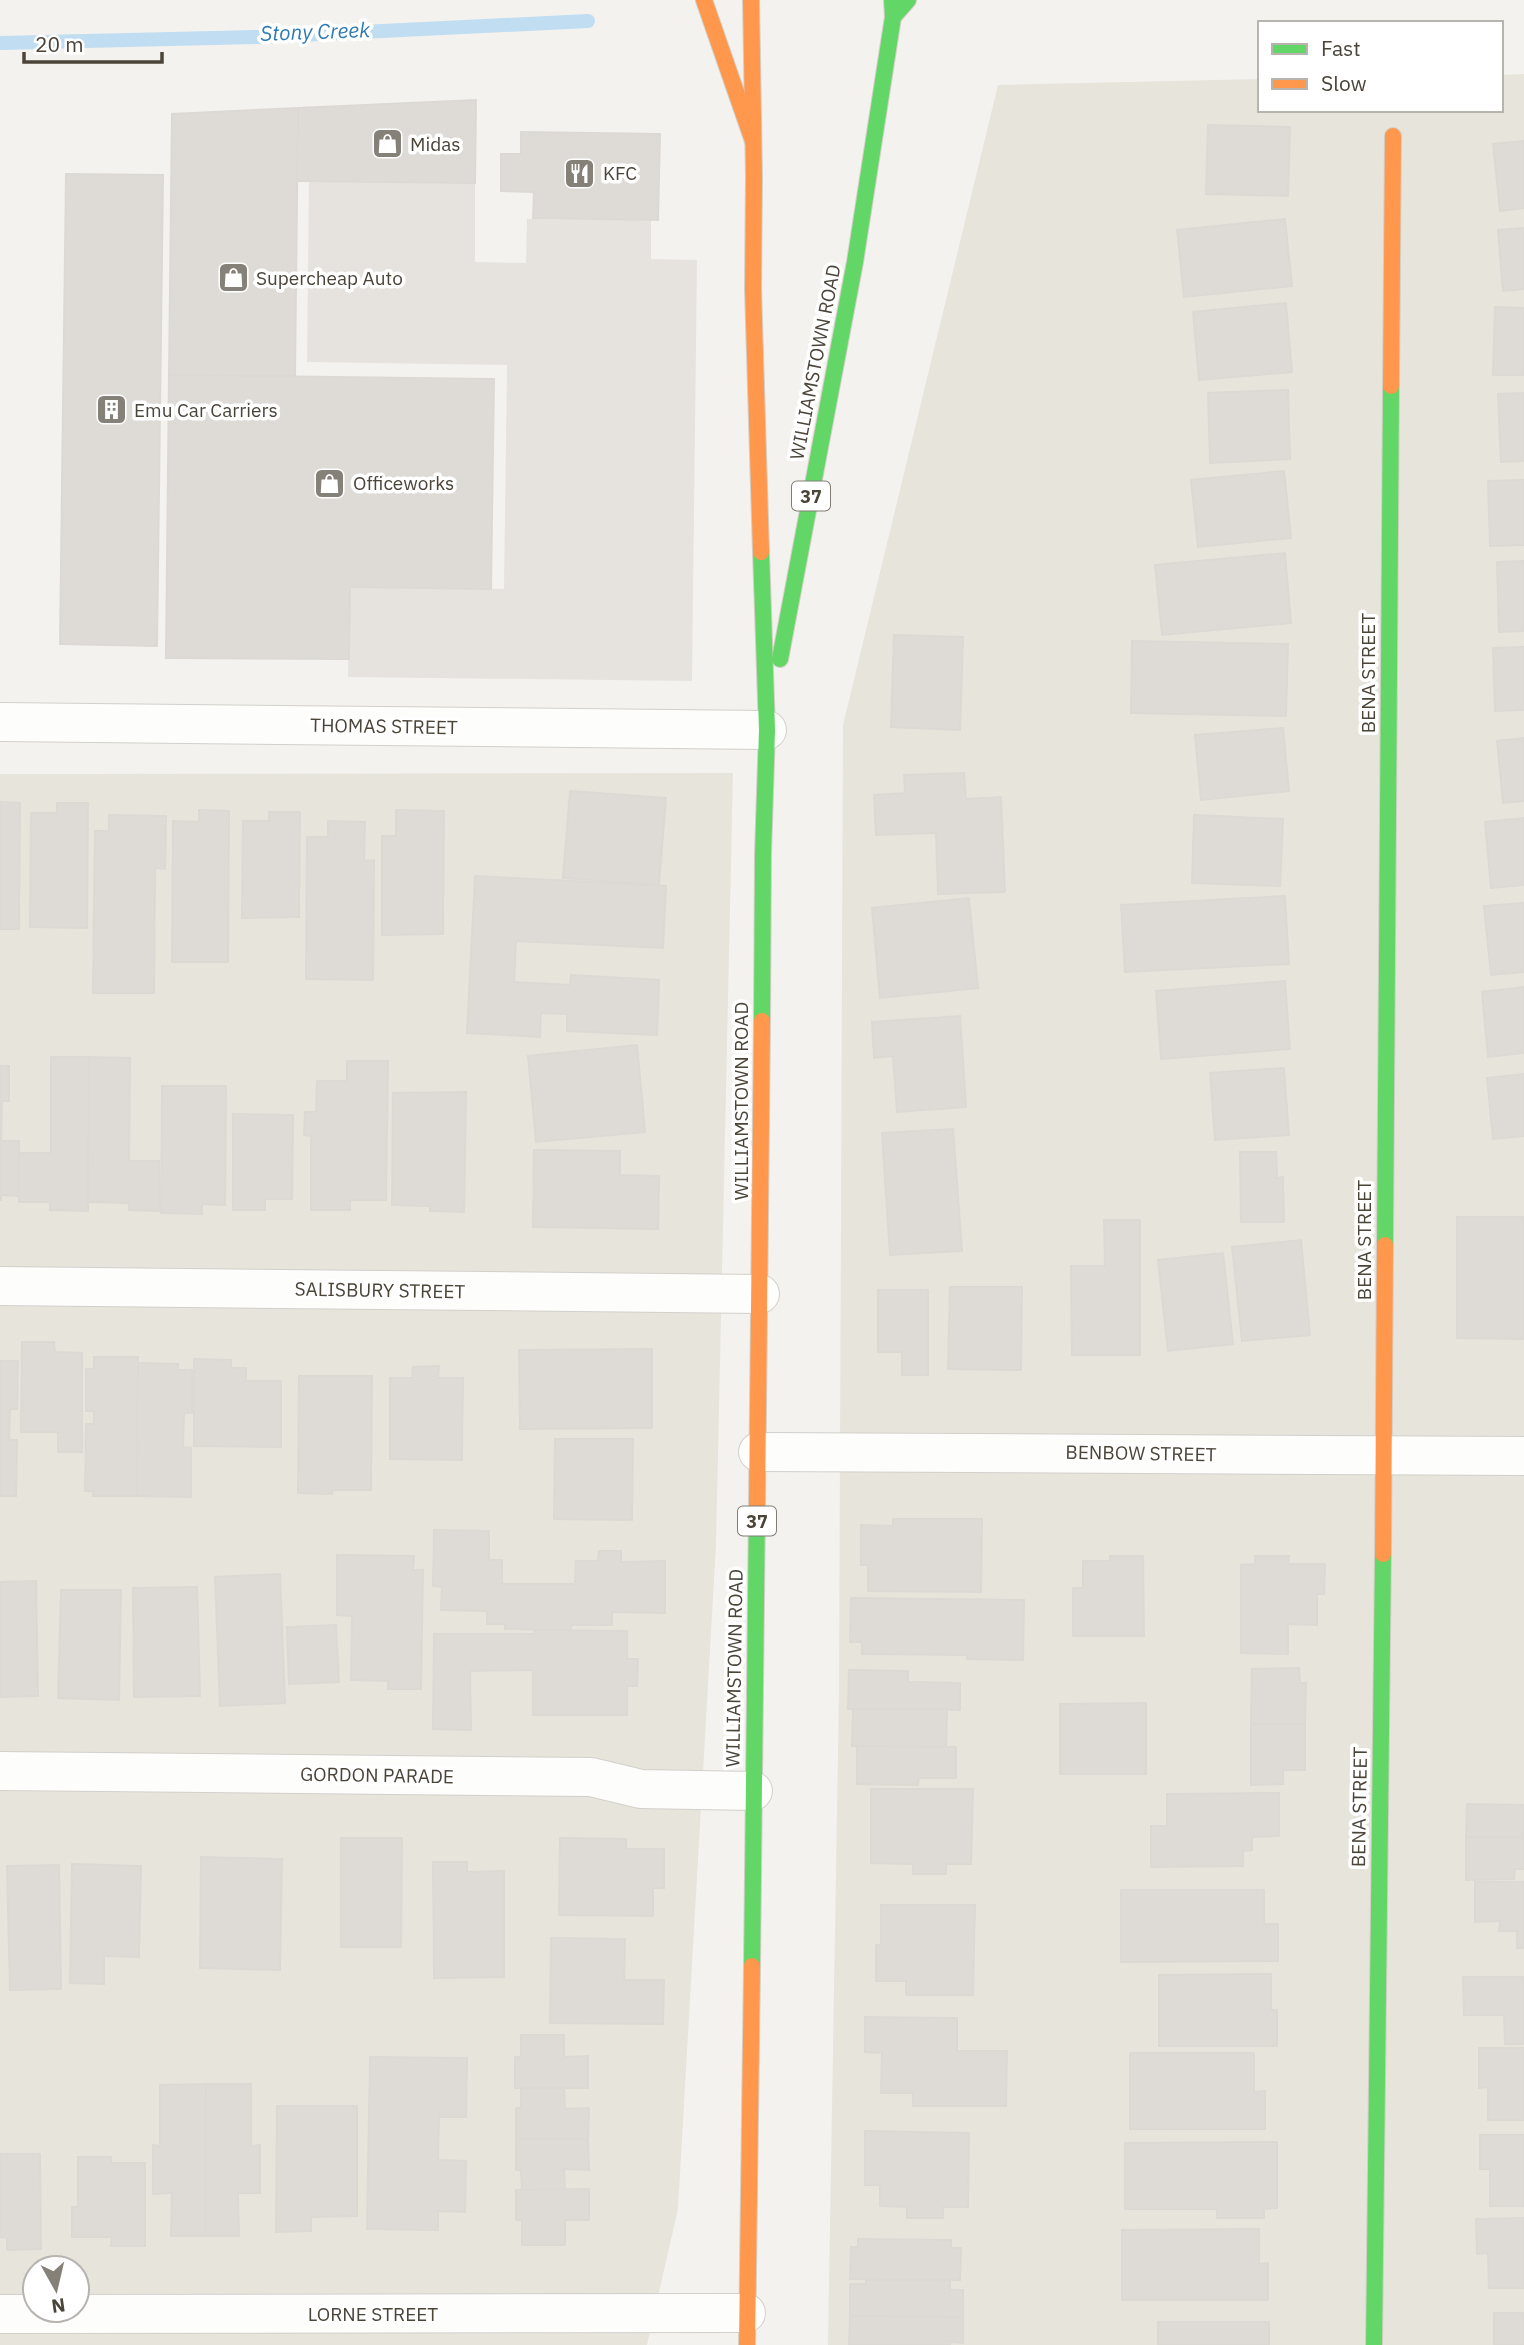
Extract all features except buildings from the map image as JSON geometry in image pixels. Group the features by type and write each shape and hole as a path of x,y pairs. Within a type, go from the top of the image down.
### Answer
{"main road":[{"path":"704,0 753,141"},
{"name":"WILLIAMSTOWN ROAD","path":"744,2334 767,730 753,289 751,0"},
{"name":"WILLIAMSTOWN ROAD","path":"767,730 856,262 893,17 892,0"},
{"path":"893,17 908,0"},
{"name":"BENA STREET","path":"1374,2345 1384,1455 1393,136"}],"street":[{"name":"THOMAS STREET","path":"0,722 767,730"},
{"name":"SALISBURY STREET","path":"0,1286 760,1294"},
{"name":"BENBOW STREET","path":"758,1452 1524,1456"},
{"name":"GORDON PARADE","path":"0,1771 591,1777 640,1789 752,1791"},
{"name":"LORNE STREET","path":"0,2315 744,2334"}],"shaded area":[{"path":"1524,74 1524,2345 828,2345 839,1691 843,725 998,85 1258,79 1258,112 1503,112 1503,75"},
{"path":"309,181 475,183 475,262 526,263 527,219 651,220 651,259 697,260 692,681 348,677 350,587 504,589 507,365 307,362"},
{"path":"733,773 716,1545 678,2209 647,2345 0,2345 0,774"}],"waterway":[{"name":"Stony Creek","path":"0,43 259,37 588,21"}],"traffic: fast":[{"path":"780,659 855,262 893,17 892,0"},
{"path":"893,17 908,0"},
{"path":"1385,1245 1391,386"},
{"path":"761,552 767,730 762,1021"},
{"path":"752,1966 757,1505"},
{"path":"1374,2345 1383,1554"}],"traffic: slow":[{"path":"704,0 753,141"},
{"path":"751,0 753,289 761,552"},
{"path":"1391,386 1393,136"},
{"path":"757,1505 762,1021"},
{"path":"1383,1554 1385,1245"},
{"path":"747,2345 752,1966"}],"place":[{"name":"Midas","path":"387,144"},
{"name":"KFC","path":"580,173"},
{"name":"Supercheap Auto","path":"233,278"},
{"name":"Emu Car Carriers","path":"111,410"},
{"name":"Officeworks","path":"330,483"}]}
